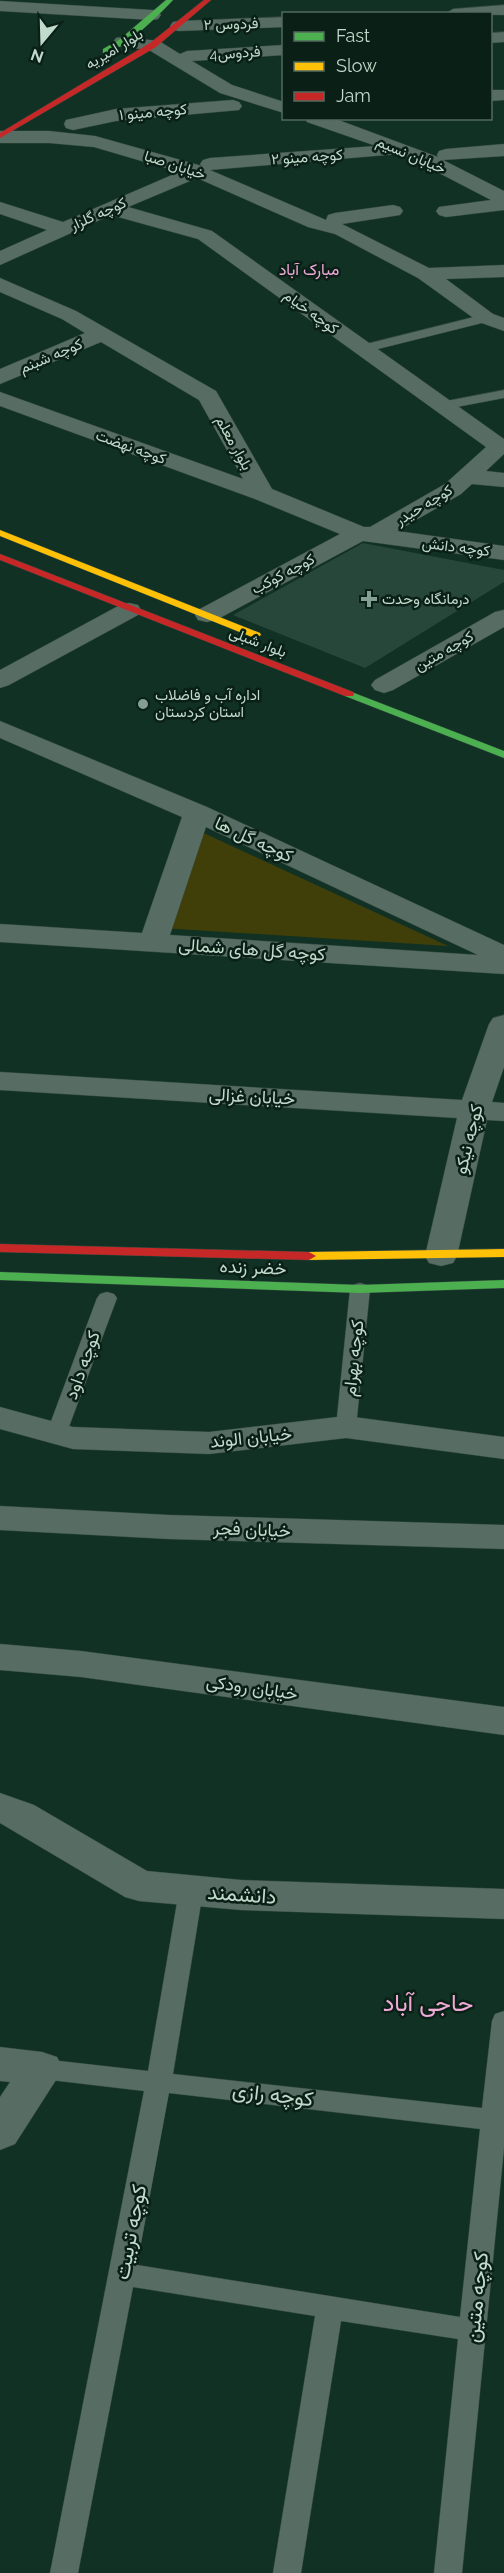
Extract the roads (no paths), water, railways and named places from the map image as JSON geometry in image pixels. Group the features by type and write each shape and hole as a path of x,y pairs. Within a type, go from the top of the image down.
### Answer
{"street":[{"name":"بلوار امیریه","path":"91,60 122,42 170,0"},
{"name":"بلوار امیریه","path":"0,136 153,45 208,0"},
{"path":"0,6 152,15"},
{"path":"478,12 504,10"},
{"name":"فردوس ۲","path":"179,26 282,22"},
{"path":"122,42 153,45 226,89 282,107"},
{"name":"فردوس4","path":"187,57 282,50"},
{"name":"کوچه مینو ۱","path":"73,124 116,115 233,106"},
{"name":"خیابان صبا","path":"35,115 157,144 315,223 338,225 425,274 495,322"},
{"name":"خیابان نسیم","path":"320,120 422,156 504,199"},
{"name":"خیابان صبا","path":"0,136 49,137 95,142 204,167"},
{"name":"کوچه مینو ۲","path":"204,167 405,150"},
{"path":"446,155 504,150"},
{"name":"کوچه گلزار","path":"0,259 204,167"},
{"path":"446,211 504,204"},
{"path":"0,208 65,229"},
{"name":"کوچه خیام","path":"109,208 205,235 500,446"},
{"path":"338,225 393,211"},
{"path":"425,274 504,271"},
{"name":"بلوار معلم","path":"0,284 69,315 208,396 263,494"},
{"name":"بلوار معلم","path":"0,302 102,334"},
{"name":"کوچه شبنم","path":"0,377 102,334"},
{"name":"کوچه نهضت","path":"0,399 263,494"},
{"name":"کوچه حیدر","path":"365,535 453,489 500,446"},
{"path":"465,476 504,480"},
{"path":"263,494 365,535"},
{"name":"بلوار شبلی","path":"0,532 269,640"},
{"name":"کوچه دانش","path":"365,535 504,554"},
{"name":"کوچه کوکب","path":"207,615 365,535"},
{"name":"بلوار شبلی","path":"0,557 129,610 504,755"},
{"path":"0,680 129,610"},
{"name":"کوچه متین","path":"387,686 504,617"},
{"name":"کوچه گل ها","path":"3,734 197,813 504,957"},
{"path":"153,943 197,813"},
{"name":"کوچه گل های شمالی","path":"4,941 153,943 504,965"},
{"name":"کوچه نیکو","path":"441,1256 489,1111 504,1024"},
{"name":"خیابان غزالی","path":"0,1081 489,1111"},
{"name":"خضر زنده","path":"0,1248 165,1254 441,1256 504,1253"},
{"name":"خضر زنده","path":"0,1276 360,1289 504,1284"},
{"name":"خیابان الوند","path":"0,1418 73,1438 209,1443 346,1427 504,1448"},
{"name":"خیابان فجر","path":"0,1518 169,1527 504,1537"},
{"name":"خیابان رودکی","path":"0,1657 81,1664 504,1721"},
{"name":"دانشمند","path":"0,1808 20,1815 139,1886 411,1903 504,1904"},
{"path":"0,2064 42,2068 0,2132"}],"lane":[{"path":"362,349 495,322"},
{"path":"441,406 504,394"},
{"name":"کوچه بهرام","path":"346,1427 360,1289"},
{"name":"کوچه داود","path":"57,1432 106,1298"},
{"name":"کوچه تربیت","path":"64,2573 159,2081 191,1891"},
{"name":"کوچه متین","path":"448,2573 472,2330 499,2120 504,2021"},
{"name":"کوچه رازی","path":"42,2068 499,2120"},
{"path":"122,2274 472,2330"},
{"path":"286,2573 330,2308"}],"place":[{"name":"درمانگاه وحدت","path":"369,599"},
{"name":"اداره آب و فاضلاب استان کردستان","path":"143,704"}],"district":[{"name":"مبارک آباد","path":"309,269"},
{"name":"حاجی آباد","path":"428,2002"}]}
